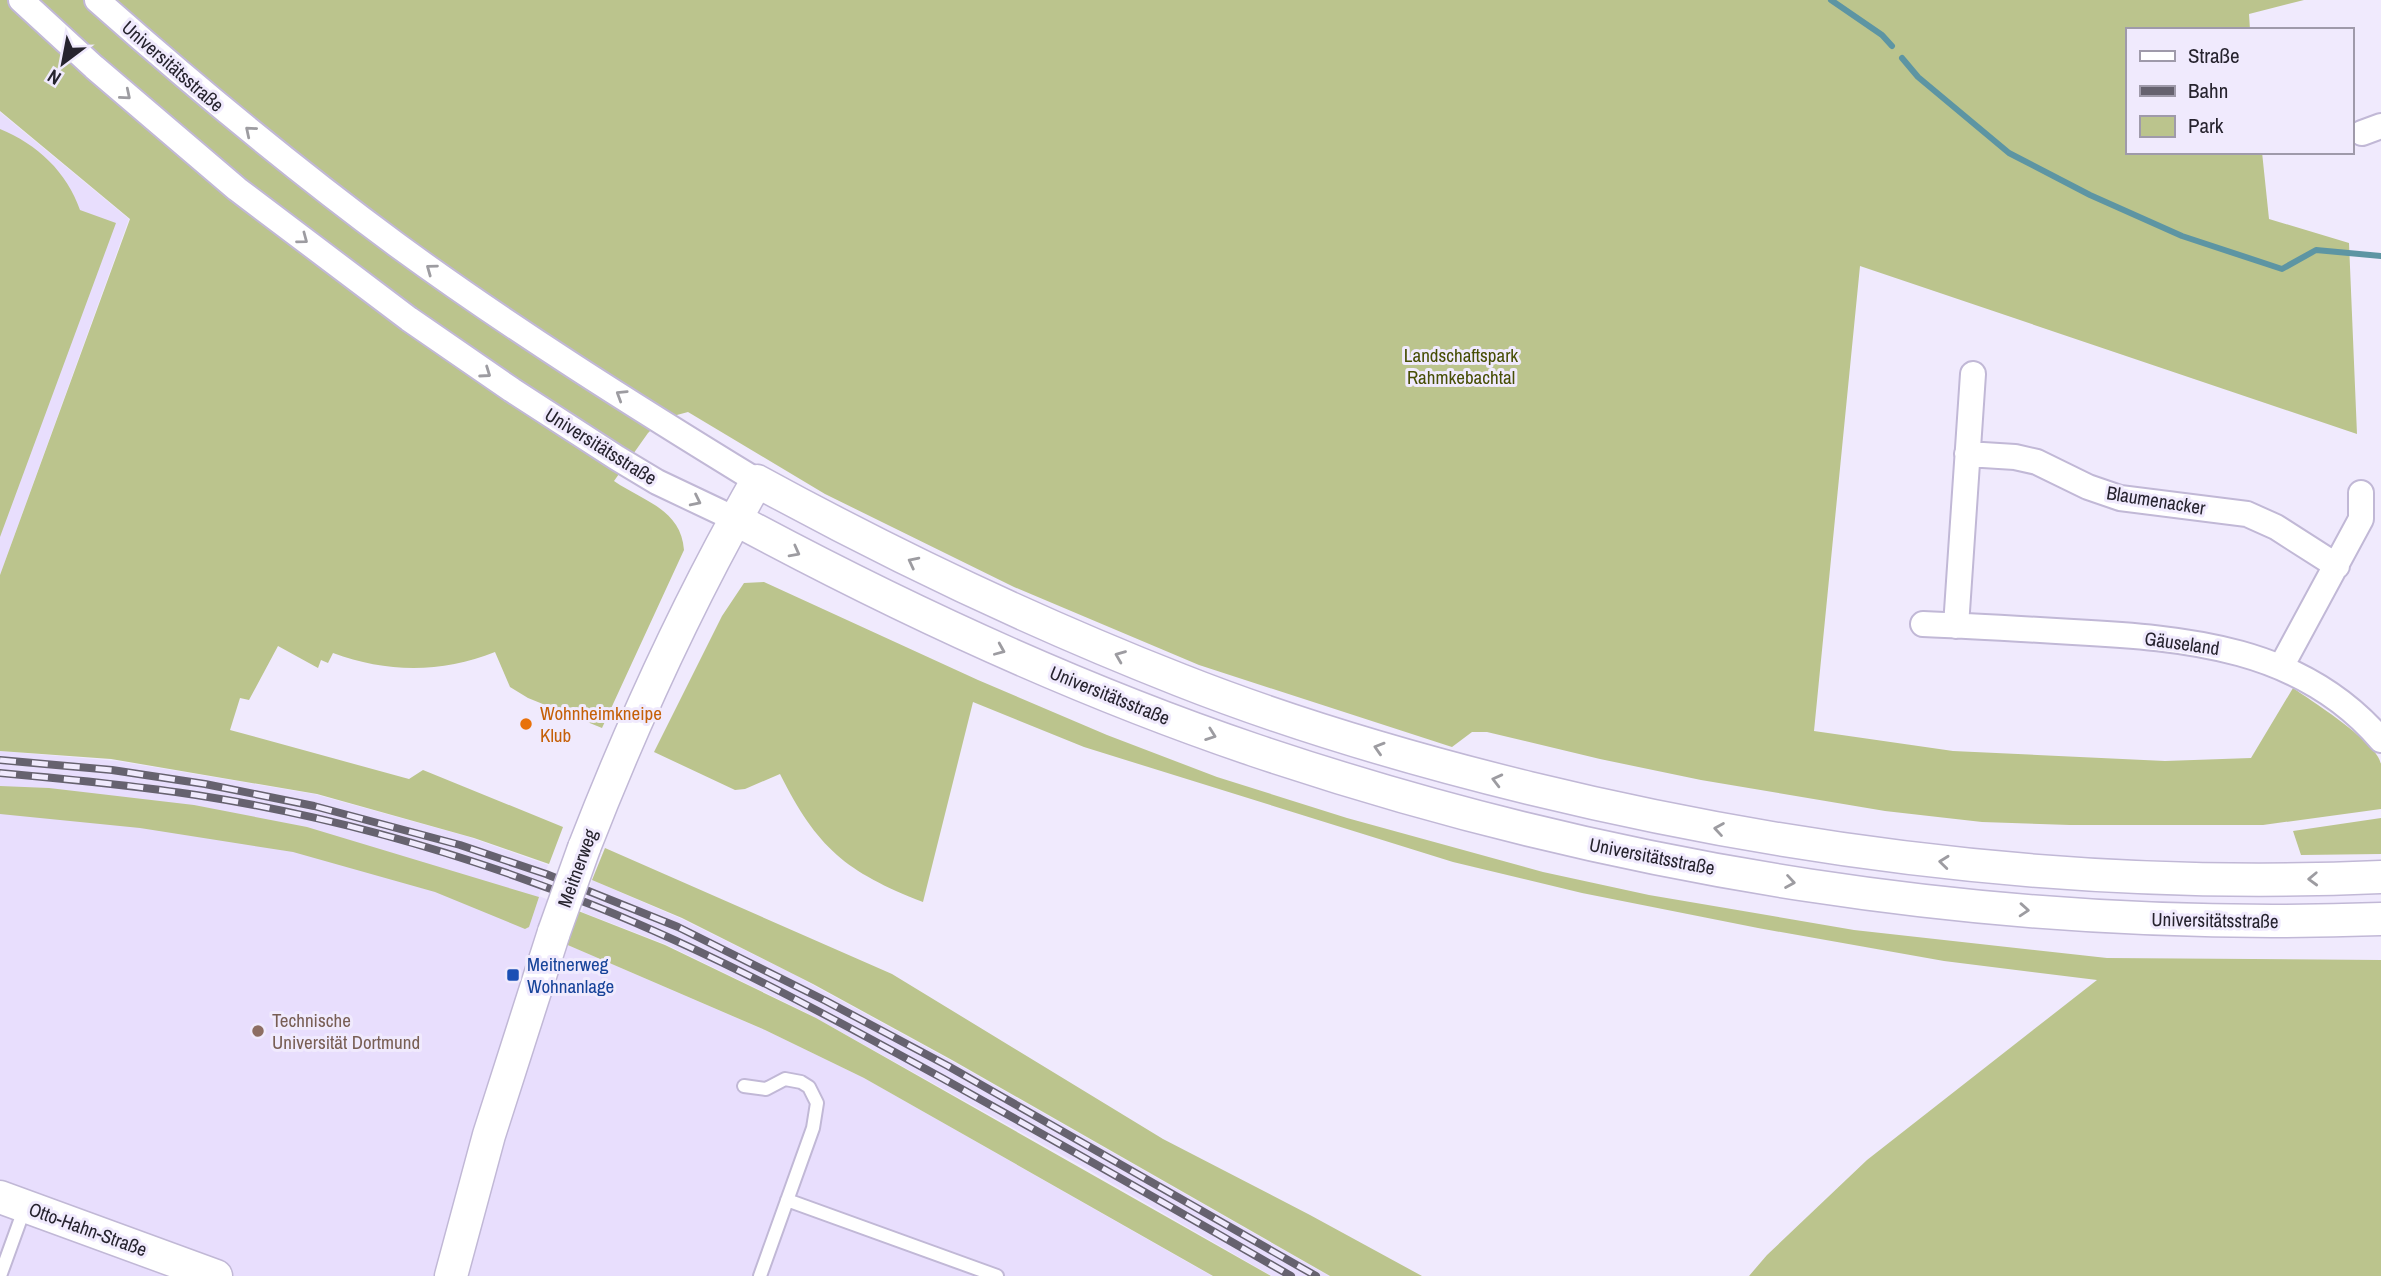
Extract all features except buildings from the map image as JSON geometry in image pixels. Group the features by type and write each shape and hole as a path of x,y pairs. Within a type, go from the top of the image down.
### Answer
{"street":[{"name":"Universitätsstraße","path":"21,0 94,67 237,189 409,319 617,458 657,482 735,519 886,599 1115,698 1252,749 1460,813 1633,854 1746,875 1858,893 1985,908 2172,920 2381,919"},
{"name":"Universitätsstraße","path":"97,0 258,138 397,245 564,360 757,481 899,555 1033,620 1183,681 1380,748 1556,794 1701,826 1916,859 2012,869 2176,880 2381,877"},
{"path":"1956,626 1973,374"},
{"name":"Blaumenacker","path":"1967,454 2015,457 2037,462 2103,493 2120,498 2247,514 2276,527 2337,566"},
{"name":"Meitnerweg","path":"451,1276 489,1135 584,848 643,705 711,562 757,481"},
{"path":"2281,667 2361,519 2361,493"},
{"name":"Gäuseland","path":"1923,624 2187,641 2246,654 2281,667 2336,699 2381,740"},
{"name":"Otto-Hahn-Straße","path":"13,1201 216,1276"}],"lane":[{"path":"744,1086 766,1089 785,1079 793,1080 809,1087 815,1095 817,1112 760,1276"},
{"path":"787,1200 997,1276"},
{"path":"0,1276 13,1201"}],"shaded area":[{"path":"0,112 129,219 0,575"},
{"name":"Technische Universität Dortmund","path":"0,751 117,761 314,794 466,836 548,865 539,896 559,904 445,1276 0,1276"},
{"path":"592,880 682,919 793,974 959,1065 1329,1276 1272,1276 1080,1165 805,1012 665,944 582,912"},
{"path":"556,940 767,1031 866,1079 1212,1276 455,1276"}],"green space":[{"name":"Landschaftspark Rahmkebachtal","path":"0,0 2304,0 2249,14 2250,28 2126,28 2126,154 2262,154 2269,219 2349,243 2357,434 1860,266 1814,731 1953,751 2165,761 2251,758 2293,688 2357,734 2377,755 2381,764 2381,809 2263,825 1982,822 1885,811 1701,780 1487,732 1472,732 1452,747 1199,665 1014,587 825,494 688,412 662,419 648,433 614,481 668,515 676,525 684,550 602,728 528,698 510,687 495,652 455,664 414,668 374,664 333,653 328,663 321,660 318,668 278,646 249,700 240,698 230,730 409,779 423,770 563,827 549,864 474,838 317,794 111,759 0,751 0,575 130,219 0,111"},
{"path":"0,129 14,135 49,161 67,183 80,210 116,223 0,537"},
{"path":"764,582 978,680 1107,735 1217,777 1347,818 1543,872 1649,895 1854,930 2107,958 2381,960 2381,1276 1749,1276 1767,1255 1867,1160 2097,980 1944,961 1758,928 1582,893 1453,862 1084,747 973,702 923,902 873,880 836,854 807,821 780,774 745,789 735,790 654,752 722,616 744,583"},
{"path":"0,786 49,788 194,805 307,827 539,897 529,927 525,929 435,892 293,852 140,828 0,814"},
{"path":"2381,818 2381,854 2301,855 2293,831"},
{"path":"605,848 892,974 1163,1139 1422,1276 1330,1276 952,1060 813,984 682,918 592,880"},
{"path":"568,907 665,945 816,1018 1271,1276 1213,1276 864,1078 765,1030 556,940"}],"waterway":[{"path":"1831,0 1882,35 1892,46"},
{"path":"1902,58 1918,77 2009,153 2090,195 2182,236 2282,269 2316,250 2381,256"}],"railway":[{"path":"0,760 112,770 205,784 314,806 460,845 546,874 678,927 826,1001 948,1066 1316,1276"},
{"path":"0,773 172,791 298,814 399,839 547,887 684,944 771,987 942,1078 1291,1276"}],"place":[{"name":"Wohnheimkneipe Klub","path":"526,724"},
{"name":"Meitnerweg Wohnanlage","path":"513,975"},
{"name":"Technische Universität Dortmund","path":"258,1031"}]}
